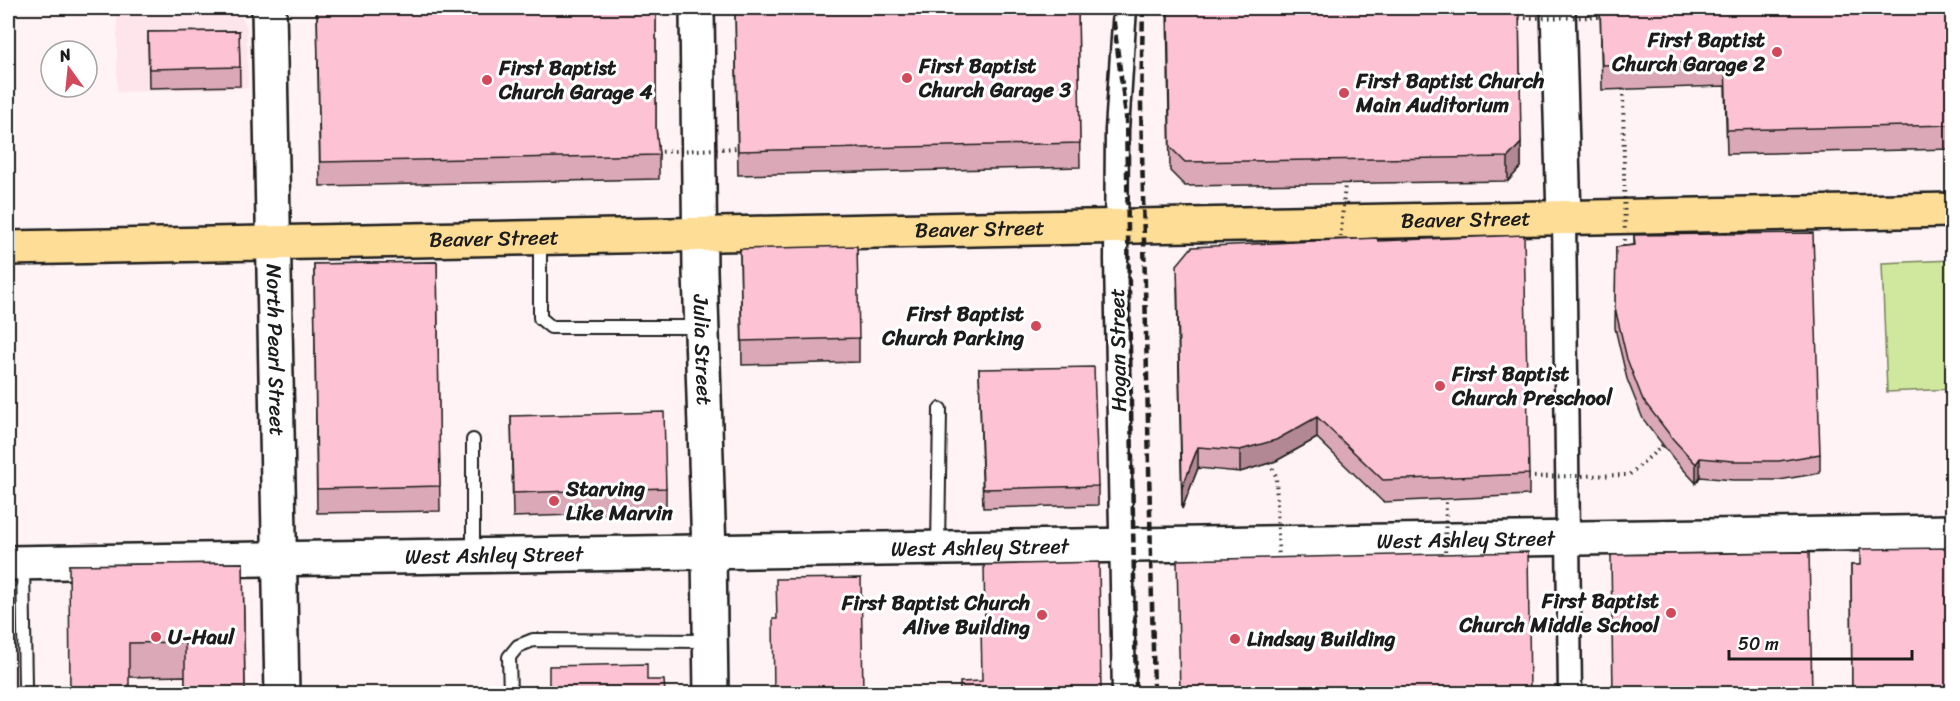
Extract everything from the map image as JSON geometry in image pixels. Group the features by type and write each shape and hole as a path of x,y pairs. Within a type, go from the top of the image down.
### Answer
{"main road":[{"name":"Beaver Street","path":"8,248 1953,210"}],"street":[{"path":"251,8 270,51"},
{"name":"North Pearl Street","path":"269,8 282,693"},
{"name":"Julia Street","path":"697,8 711,693"},
{"name":"Hogan Street","path":"1124,693 1117,130 1125,8"},
{"path":"1558,8 1570,693"},
{"name":"West Ashley Street","path":"15,562 1953,532"}],"lane":[{"path":"540,238 540,318 551,327 702,327"},
{"path":"938,549 940,409"},
{"path":"473,440 473,556"},
{"path":"15,562 25,687"},
{"path":"510,693 509,657 518,646 533,640 710,641"}],"path":[{"path":"1519,18 1600,17"},
{"path":"1623,89 1626,253"},
{"path":"656,152 738,148"},
{"path":"1340,250 1345,184"},
{"path":"1528,477 1629,474 1663,445"},
{"path":"1270,463 1276,476 1279,571"},
{"path":"1445,566 1446,499"}],"shaded area":[{"path":"117,8 237,8 247,28 248,88 117,92"}],"green space":[{"path":"1952,260 1952,389 1887,392 1882,263"}],"building":[{"name":"First Baptist Church Garage 4","path":"317,8 656,8 656,128 659,155 320,162"},
{"name":"First Baptist Church Garage 3","path":"735,8 1078,8 1080,143 738,151"},
{"name":"First Baptist Church Main Auditorium","path":"1168,8 1519,8 1521,143 1508,157 1185,162 1170,147"},
{"name":"First Baptist Church Garage 2","path":"1600,8 1953,8 1953,125 1727,130 1725,62 1602,65"},
{"path":"239,31 240,67 149,69 148,32"},
{"path":"1813,233 1820,454 1779,461 1700,458 1696,464 1643,400 1627,359 1615,308 1616,247 1635,245 1634,235"},
{"path":"1524,235 1529,474 1383,480 1317,417 1276,440 1240,450 1198,447 1182,488 1177,265 1192,247 1377,238 1378,241"},
{"path":"857,246 859,338 742,341 740,249"},
{"path":"437,262 440,486 317,489 314,264"},
{"path":"1094,367 1098,486 983,489 979,369"},
{"path":"664,412 666,488 513,493 511,416"},
{"path":"1953,548 1953,690 1852,691 1851,565 1860,565 1860,549"},
{"path":"1528,552 1530,693 1180,693 1177,560"},
{"path":"1809,552 1812,693 1613,693 1611,555"},
{"path":"1099,562 1101,693 960,693 960,682 982,681 981,624 985,624 984,565"},
{"name":"U-Haul","path":"243,563 245,693 185,693 185,642 129,643 129,693 70,693 69,565"},
{"path":"861,578 863,693 774,693 773,619 777,619 776,579"},
{"path":"647,664 647,680 664,680 665,693 549,693 549,666"}],"railway":[{"path":"1112,8 1126,116 1136,694"},
{"path":"1143,8 1141,104 1154,694"}],"place":[{"name":"First Baptist Church Garage 2","path":"1777,52"},
{"name":"First Baptist Church Garage 3","path":"907,78"},
{"name":"First Baptist Church Garage 4","path":"487,80"},
{"name":"First Baptist Church Main Auditorium","path":"1344,93"},
{"name":"First Baptist Church Parking","path":"1036,326"},
{"name":"First Baptist Church Preschool","path":"1440,386"},
{"name":"Starving Like Marvin","path":"554,501"},
{"name":"First Baptist Church Middle School","path":"1671,613"},
{"name":"First Baptist Church Alive Building","path":"1042,615"},
{"name":"U-Haul","path":"156,637"},
{"name":"Lindsay Building","path":"1235,639"}]}
